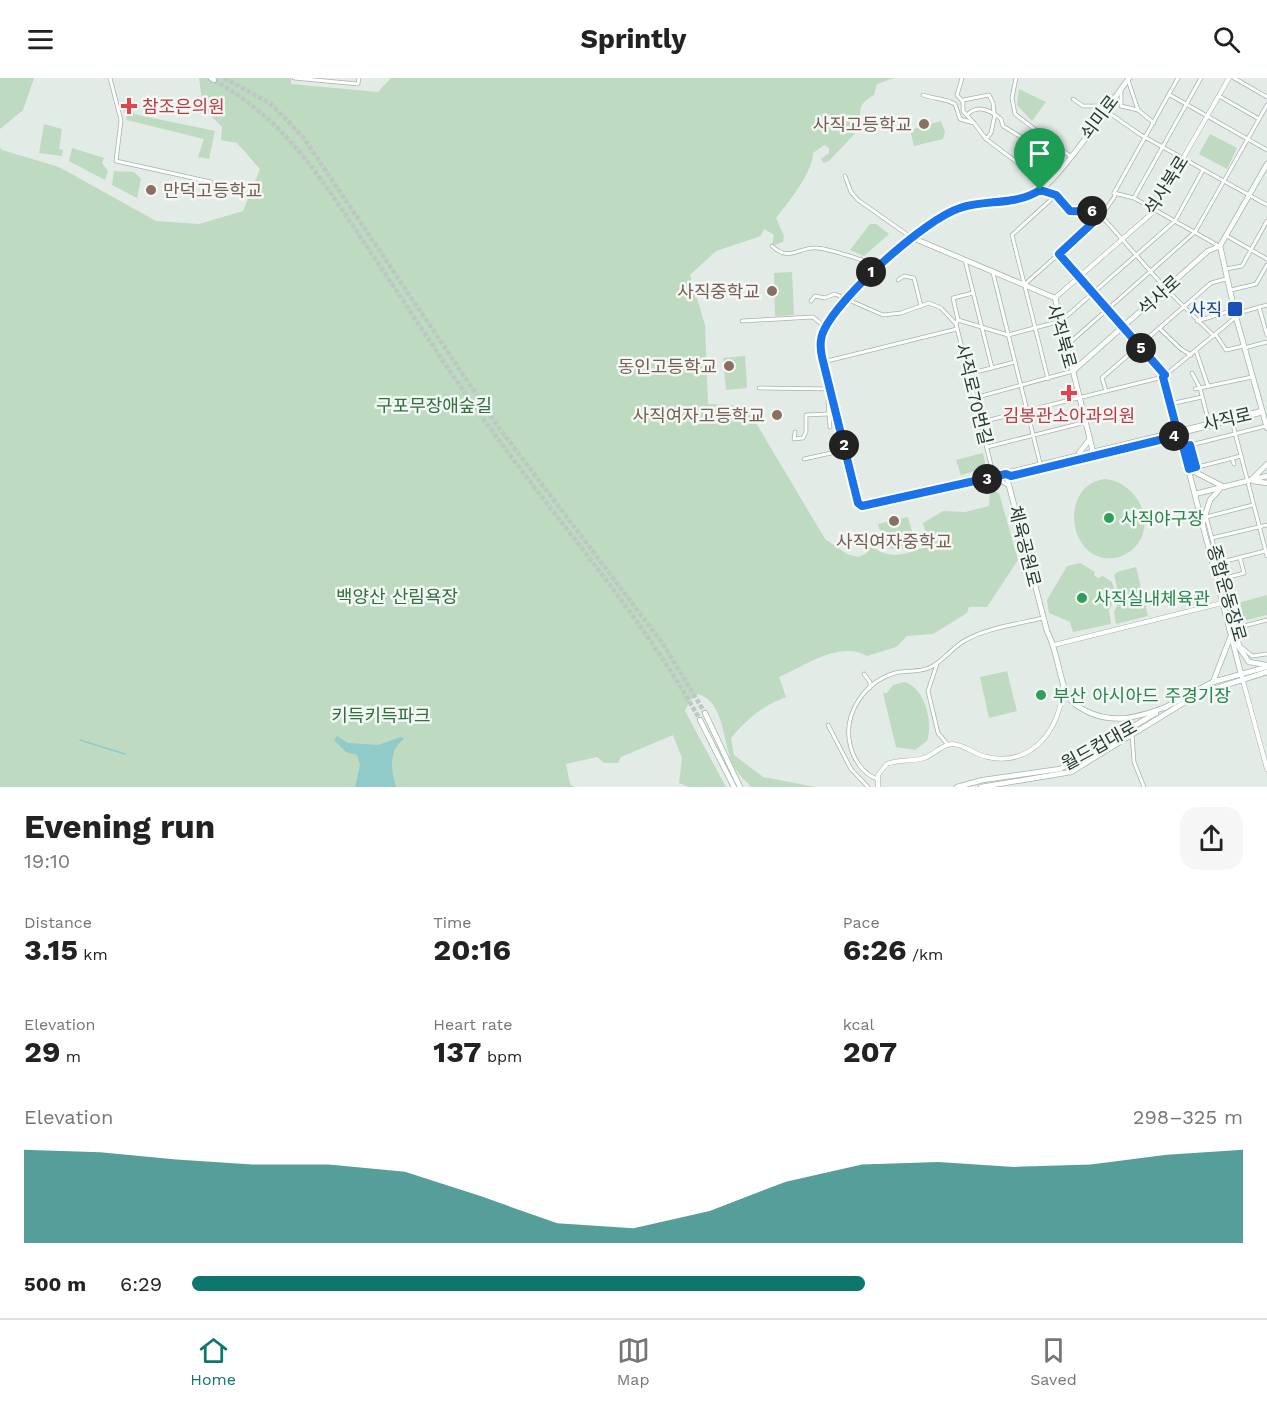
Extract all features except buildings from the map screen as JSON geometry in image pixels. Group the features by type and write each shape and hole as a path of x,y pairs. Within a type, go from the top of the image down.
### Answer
{"main road":[{"name":"쇠미로","path":"825,327 877,265 961,207 1022,199 1041,190 1070,156 1128,78"},
{"path":"1267,164 1220,246 1226,279 1267,427"},
{"name":"사직북로","path":"913,238 1055,298 1094,453"},
{"name":"석사로","path":"1073,371 1208,251 1220,246"},
{"path":"825,327 821,340 823,362 845,450"},
{"path":"1071,362 1080,364"},
{"name":"사직로","path":"1006,474 1011,476 1094,453 1232,421 1262,411"},
{"name":"사직로","path":"1179,432 1262,411"},
{"name":"종합운동장로","path":"1179,432 1242,676"},
{"path":"1075,455 1083,450 1090,439"},
{"name":"사직로","path":"845,450 858,503 866,507 1006,474 1040,463 1094,453"},
{"path":"1249,481 1267,464"},
{"path":"1189,469 1224,487"},
{"name":"체육공원로","path":"1006,474 1043,618 1054,645 1063,682 1073,704 1102,717 1124,719 1143,716 1166,707"},
{"path":"1195,494 1267,476"},
{"path":"1249,481 1267,483"},
{"path":"1203,524 1210,500 1224,487"},
{"path":"1232,632 1249,662 1267,666"},
{"path":"1213,682 1229,647 1232,632"},
{"name":"월드컵대로","path":"981,787 1065,774 1198,694 1267,666"},
{"name":"월드컵대로","path":"957,787 983,780 1060,769 1213,682 1267,672"},
{"path":"705,713 740,787"},
{"path":"1124,719 1127,723 1126,731"},
{"path":"700,720 734,787"}],"street":[{"path":"110,78 121,120 116,161 211,182"},
{"path":"294,78 358,84 359,78"},
{"path":"342,83 343,78"},
{"path":"962,78 957,95 962,100 963,111 968,114 986,139 1022,166 1041,190 1056,195 1070,211 1098,212 1150,272 1197,321 1215,336 1226,350 1267,342"},
{"path":"1016,78 1012,101 1016,115 1070,156"},
{"path":"1128,78 1128,85 1138,110 1154,123"},
{"path":"1024,285 1101,215 1115,196 1114,193 1178,78"},
{"path":"1134,198 1201,78"},
{"name":"석사북로","path":"1055,298 1155,209 1229,78"},
{"path":"1234,78 1267,97"},
{"name":"쇠미로","path":"1121,88 1121,106 1138,110"},
{"path":"923,95 944,98 955,104 960,118 974,123"},
{"path":"962,100 989,95 993,103 994,114 991,133 986,139"},
{"path":"1170,95 1267,150"},
{"path":"1219,96 1259,119"},
{"path":"1073,99 1083,106 1096,105 1146,138 1267,206"},
{"path":"193,111 195,104"},
{"path":"1067,345 1195,232 1267,105"},
{"path":"968,114 978,109 994,114 1003,126 1021,137 1023,154 1036,163 1042,177 1049,181"},
{"path":"811,301 815,296 825,298 835,294 846,301 861,304 883,315 901,314 929,303 957,322 1008,335 1061,321 1175,221 1203,170"},
{"path":"846,176 850,192 858,200 913,238"},
{"path":"1114,193 1134,198 1220,246"},
{"path":"1048,379 1012,235 1056,195"},
{"path":"1224,269 1242,266 1267,220"},
{"path":"1226,235 1267,259"},
{"path":"772,246 777,251 794,254 818,248 877,265"},
{"path":"1059,254 1164,376 1179,432"},
{"path":"965,260 993,368"},
{"path":"1229,290 1256,284 1267,265"},
{"path":"992,272 1040,463"},
{"path":"898,280 904,276 914,278 921,306"},
{"path":"1106,391 1102,378 1211,283 1226,279"},
{"name":"사직로70번길","path":"973,293 953,298 957,330 994,477"},
{"path":"1197,321 1267,304"},
{"path":"1259,307 1267,335"},
{"path":"981,422 1164,376 1215,336 1235,313"},
{"path":"1261,313 1267,315"},
{"path":"742,321 813,317 825,327"},
{"path":"1159,328 1181,350 1191,355"},
{"path":"823,362 957,330"},
{"path":"1196,351 1208,386"},
{"path":"968,374 1015,362"},
{"path":"974,398 1073,371"},
{"path":"1192,373 1200,388 1209,423"},
{"path":"1195,389 1252,376"},
{"path":"759,388 830,389"},
{"path":"1170,404 1202,397"},
{"path":"830,427 828,402 832,399"},
{"path":"795,432 794,439 800,439 806,435 806,415 828,414"},
{"path":"1232,421 1267,556"},
{"path":"987,447 1086,422"},
{"path":"1183,447 1267,427"},
{"path":"1190,445 1196,467"},
{"path":"804,459 845,450"},
{"path":"1189,469 1241,456"},
{"path":"1232,458 1234,464"},
{"path":"994,477 1010,486"},
{"path":"1206,514 1253,505"},
{"name":"종합운동장로","path":"1206,514 1232,632 1244,652 1257,656 1267,654"},
{"path":"1212,538 1267,525"},
{"path":"1218,563 1265,551"},
{"path":"1222,579 1244,573 1240,558"},
{"path":"1054,645 1222,603"},
{"path":"877,779 859,764 853,754 848,736 853,710 870,688 892,674 918,672 937,664 951,650 970,638 1043,618"},
{"path":"1232,632 1267,620"},
{"path":"937,664 928,691 938,733 948,745"},
{"path":"864,674 870,682 870,688"},
{"path":"1242,676 1267,769"},
{"path":"878,787 877,779 887,764 920,759 948,745 956,744 987,758 1020,755 1037,747 1054,726 1061,709 1063,682"},
{"path":"828,725 851,770 868,787"},
{"path":"1132,733 1134,762 1144,787"}],"green space":[{"path":"0,78 34,78 23,110 0,129"},
{"name":"구포무장애숲길","path":"199,78 291,78 291,84 378,92 391,78 894,78 877,84 874,95 862,105 860,128 829,161 823,163 821,159 829,153 829,148 824,145 813,153 804,178 776,218 784,236 783,242 772,246 774,235 764,229 761,236 716,251 690,275 705,325 708,404 746,406 825,539 847,554 858,557 866,554 871,546 891,555 925,547 928,540 923,523 943,511 965,512 989,506 990,490 999,493 1018,560 987,607 969,607 967,613 933,634 907,636 896,647 867,656 845,651 822,656 779,677 786,697 762,709 737,731 731,738 734,755 763,777 816,787 751,787 733,765 722,724 713,705 706,698 697,694 689,702 685,711 726,787 689,787 679,783 682,758 673,735 621,757 618,763 604,763 597,757 566,764 570,784 574,787 0,787 0,147 2,150 59,167 156,221 199,224 243,211 260,169 237,143 221,140 222,127 203,108"},
{"path":"1019,89 1046,102 1032,121 1017,105"},
{"path":"123,108 133,110 134,114 215,131 209,159 198,157 204,139 127,120"},
{"path":"941,121 945,132 943,139 914,146 910,130"},
{"path":"44,124 62,129 59,149 63,150 62,156 39,153"},
{"path":"1210,134 1237,148 1227,169 1199,154"},
{"path":"72,148 104,158 102,163 108,171 105,180 69,161"},
{"path":"114,171 134,172 141,179 137,198 112,185"},
{"path":"870,224 876,224 889,234 864,256 850,250"},
{"path":"792,272 794,315 775,316 774,273"},
{"path":"745,356 747,388 726,390 723,358"},
{"path":"983,453 986,468 961,475 956,460"},
{"name":"사직야구장","path":"1105,479 1123,485 1131,491 1142,508 1144,517 1140,540 1133,549 1119,557 1102,558 1089,551 1080,540 1075,526 1075,510 1079,496 1089,485"},
{"path":"908,517 913,535 904,539 908,549 880,548 876,540 882,537 878,524"},
{"path":"1080,563 1095,572 1094,575 1098,578 1103,576 1112,582 1116,597 1109,610 1111,624 1073,632 1070,622 1049,613 1047,600 1067,566"},
{"path":"1136,567 1148,616 1116,624 1114,612 1120,600 1114,575"},
{"path":"1267,595 1267,615 1239,622 1234,604"},
{"path":"1007,671 1017,711 989,718 980,677"},
{"path":"904,682 917,690 928,715 927,741 915,750 896,747 883,693 887,693 893,685"}],"water":[{"path":"337,736 348,743 378,745 401,737 404,739 395,749 392,761 396,787 355,787 360,765 357,755 346,752 334,740"}],"waterway":[{"path":"80,740 125,754"}],"tunnel":[{"path":"224,78 271,104 303,137 497,425 663,644 705,713"},
{"path":"214,80 263,115 283,134 318,176 472,403 652,643 700,720"}],"place":[{"name":"참조은의원","path":"129,106"},
{"name":"사직고등학교","path":"924,124"},
{"name":"만덕고등학교","path":"151,190"},
{"name":"사직중학교","path":"772,291"},
{"name":"사직","path":"1235,309"},
{"name":"동인고등학교","path":"729,366"},
{"name":"김봉관소아과의원","path":"1069,393"},
{"name":"사직여자고등학교","path":"777,415"},
{"name":"사직야구장","path":"1109,518"},
{"name":"사직여자중학교","path":"894,521"},
{"name":"사직실내체육관","path":"1082,598"},
{"name":"부산 아시아드 주경기장","path":"1041,695"}],"route":[{"path":"1040,190 1022,199 961,207 951,211 877,265 825,327 821,340 821,353 858,503 862,506 866,507 1006,474 1011,476 1180,435 1183,445 1189,469 1196,467 1190,445 1183,447 1180,435 1179,430 1177,430 1163,377 1165,375 1059,254 1101,215 1098,212 1070,211 1056,195 1049,195 1040,190"}],"park label":[{"name":"백양산 산림욕장","path":"397,596"},
{"name":"키득키득파크","path":"381,715"}]}
